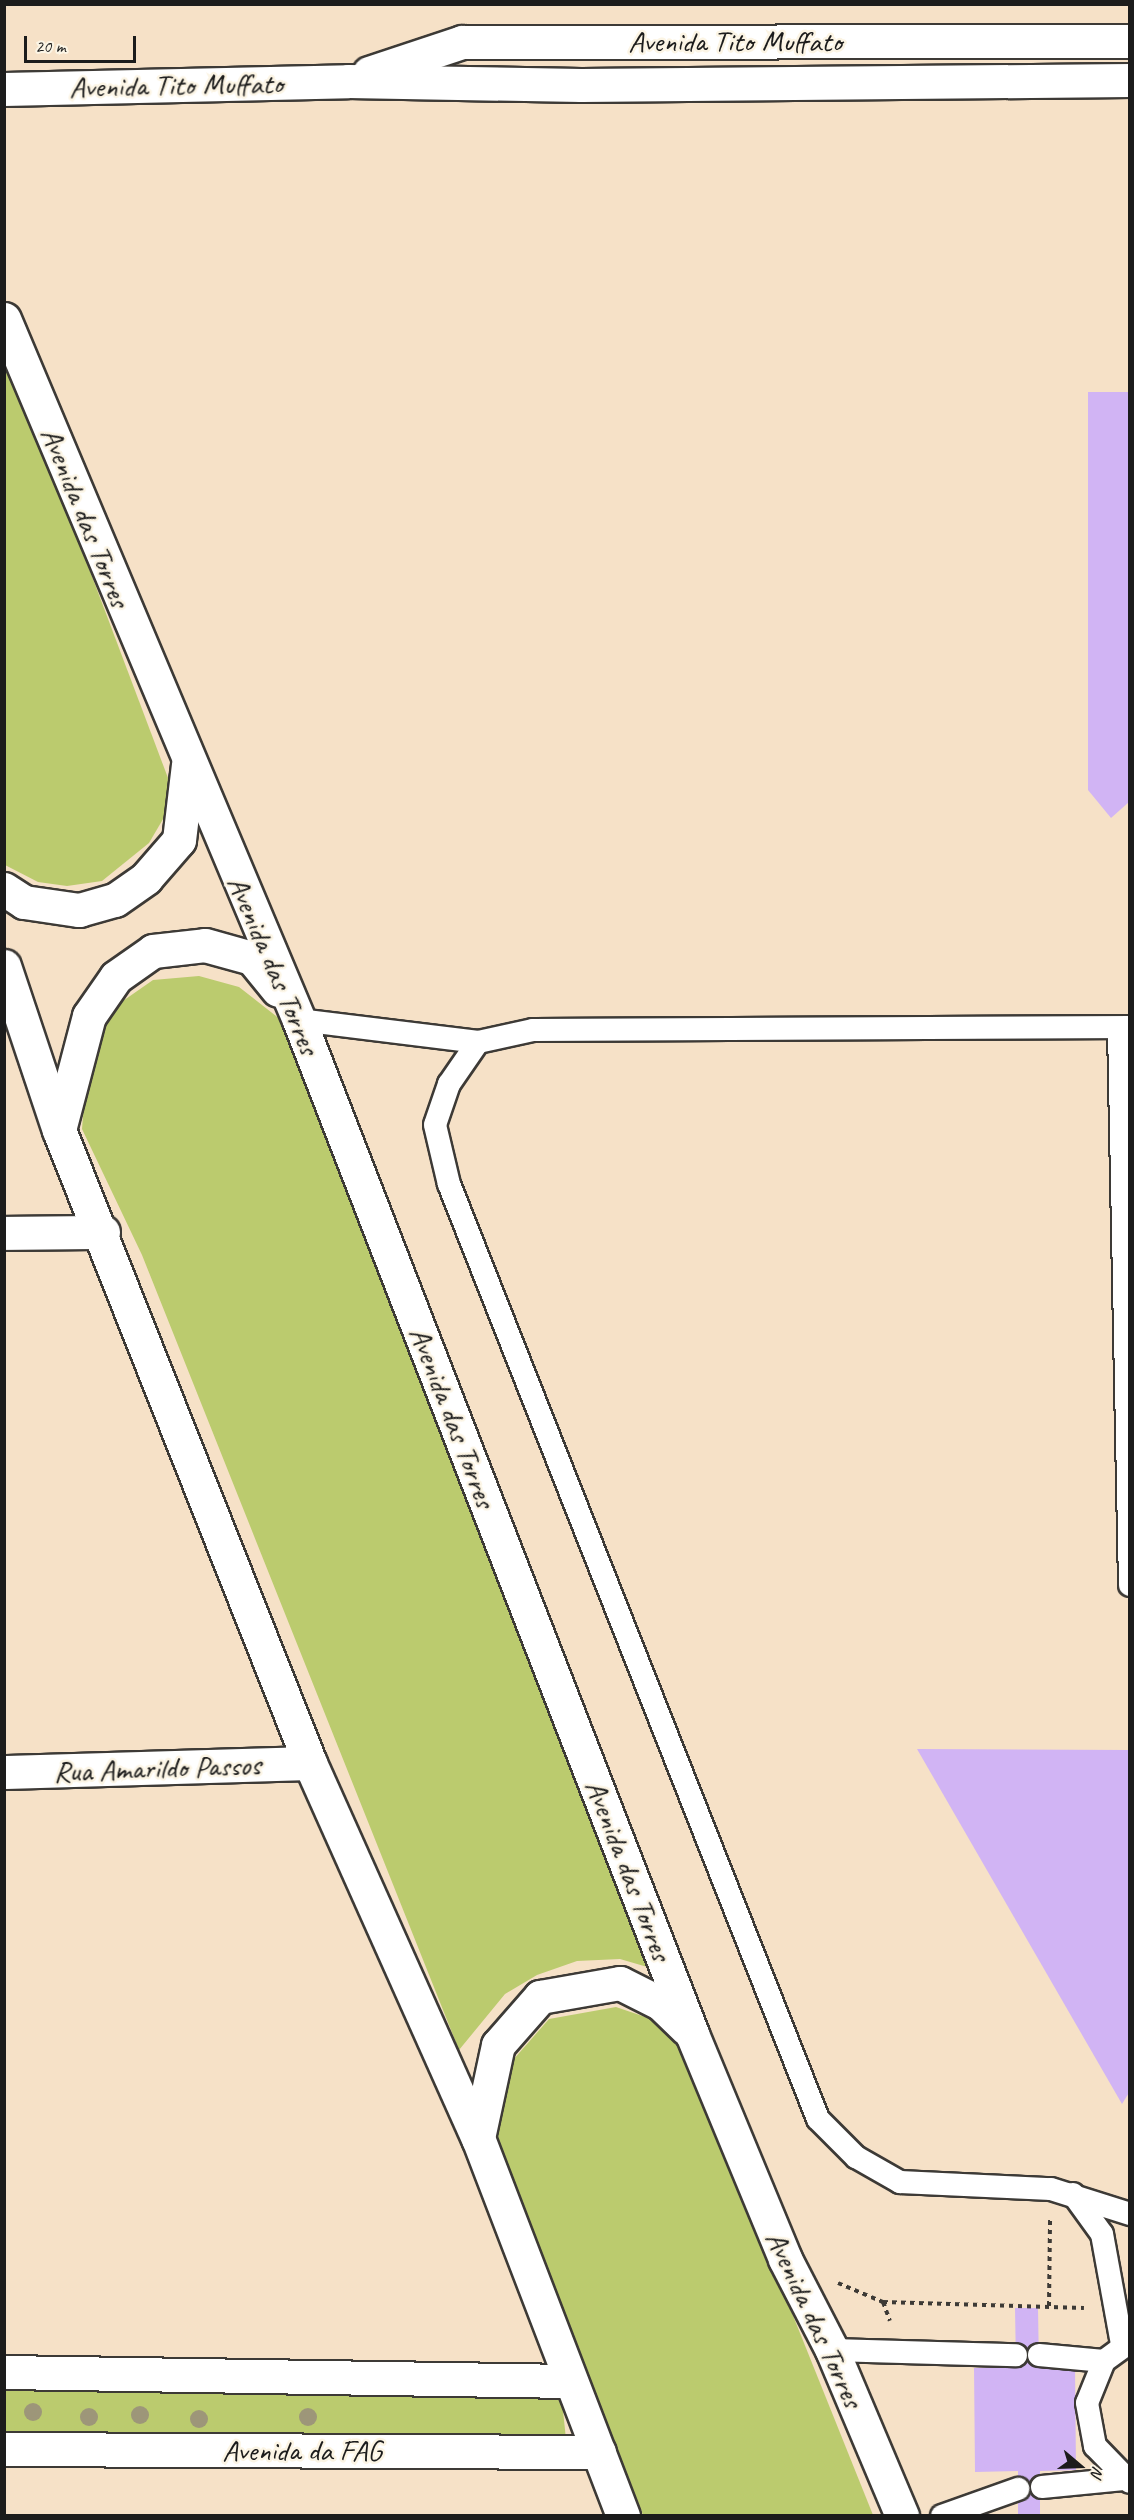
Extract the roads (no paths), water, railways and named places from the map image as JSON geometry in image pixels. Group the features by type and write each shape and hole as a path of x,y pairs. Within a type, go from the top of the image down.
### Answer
{"main road":[{"name":"Avenida Tito Muffato","path":"348,81 462,42 1130,41"},
{"name":"Avenida Tito Muffato","path":"4,88 348,81 580,85 1130,80"},
{"name":"Avenida das Torres","path":"4,319 188,765 299,1020 692,2034 785,2259 832,2350 902,2516"},
{"path":"4,889 24,902 79,910 115,900 146,878 179,840 188,765"},
{"path":"59,1130 89,1016 116,976 153,951 205,945 252,958 299,1020"},
{"path":"4,966 59,1130 103,1232 310,1763 478,2138 623,2516"},
{"path":"4,1233 103,1232"},
{"name":"Rua Amarildo Passos","path":"4,1772 310,1763"},
{"path":"478,2138 498,2045 540,1997 620,1983 660,2003 692,2034"},
{"path":"4,2372 570,2381"},
{"name":"Avenida da FAG","path":"4,2449 599,2452"}],"lane":[{"path":"299,1020 478,1042 533,1030 1124,1027 1130,1585"},
{"path":"478,1042 449,1084 435,1125 449,1184 818,2119 856,2157 900,2182 1062,2192 1130,2214"},
{"path":"1062,2192 1102,2234 1113,2294 1126,2343 1104,2361 1087,2403 1095,2446 1127,2481"},
{"path":"832,2350 1016,2355"},
{"path":"1039,2355 1104,2361"},
{"path":"1042,2487 1127,2481"},
{"path":"942,2516 1018,2489"}]}
